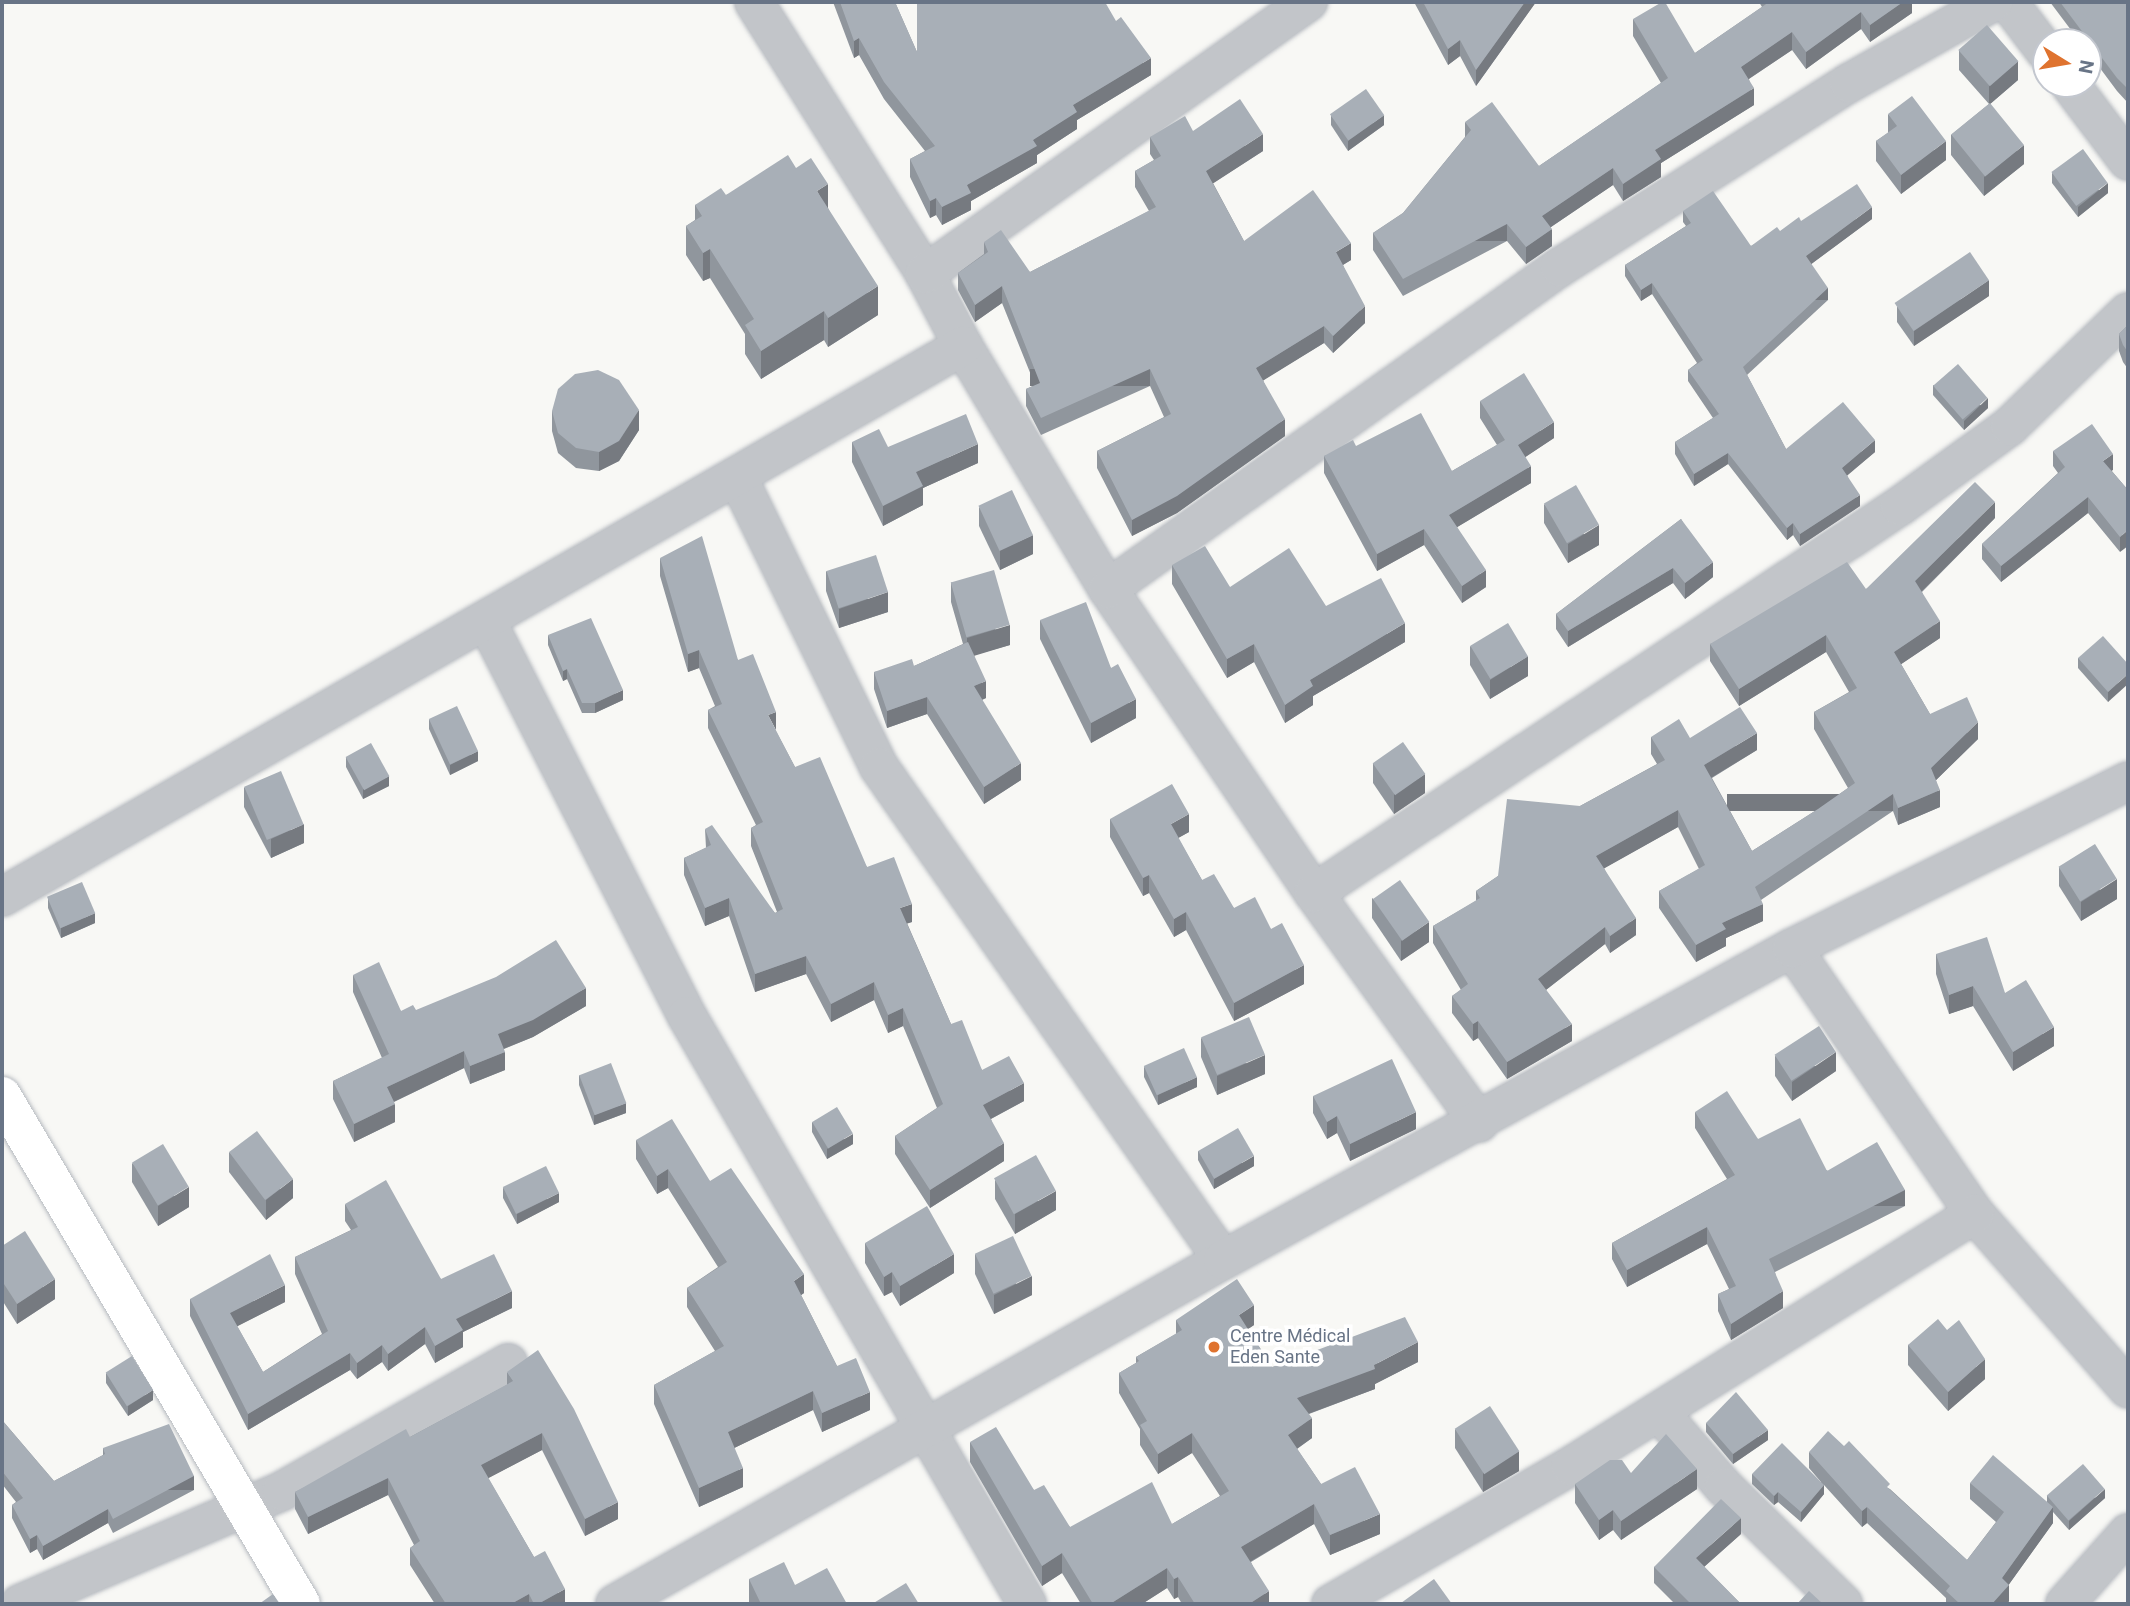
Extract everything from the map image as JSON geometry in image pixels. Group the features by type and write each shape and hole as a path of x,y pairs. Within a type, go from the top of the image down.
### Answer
{"street":[{"path":"754,2 925,274 962,345 1108,589 1314,892 1479,1123"},
{"path":"925,274 1308,2"},
{"path":"1108,589 1560,267 1849,83 1993,2"},
{"path":"2008,2 2032,34"},
{"path":"2081,98 2128,161"},
{"path":"1314,892 1900,506 2010,426 2128,312"},
{"path":"2,897 962,345"},
{"path":"737,476 879,767 1223,1260"},
{"path":"486,620 687,1016 1027,1604"},
{"path":"615,1604 1223,1260 1479,1123 1792,948 2128,781"},
{"path":"1792,948 1975,1214 2128,1389"},
{"path":"2,1096 301,1604"},
{"path":"1331,1604 1659,1412 1975,1214"},
{"path":"20,1604 243,1507 368,1444 508,1363"},
{"path":"1659,1412 1724,1487 1843,1604"},
{"path":"2065,1604 2128,1533"}],"building":[{"path":"840,2 895,2 917,52 917,2 1105,2 1116,21 1121,17 1151,58 1073,105 1077,112 1033,140 1037,146 967,185 971,193 942,207 936,198 930,201 910,159 935,146 884,82 859,38 854,41"},
{"path":"1423,2 1525,2 1476,70 1460,40 1448,49"},
{"path":"1665,2 1695,53 1769,2 1903,2 1870,25 1861,12 1806,52 1792,32 1741,67 1754,88 1655,150 1661,159 1623,184 1613,168 1542,216 1552,229 1526,247 1507,224 1403,279 1373,233 1403,213 1471,130 1465,122 1492,102 1539,166 1668,78 1633,19"},
{"path":"2060,2 2128,2 2128,89 2102,58 2102,28 2080,28"},
{"path":"1987,25 2018,61 1990,86 1958,50"},
{"path":"1366,89 1384,115 1348,140 1330,114"},
{"path":"1912,96 1946,141 1901,175 1876,141 1897,126 1888,114"},
{"path":"1240,99 1263,134 1206,171 1244,241 1313,190 1351,243 1336,252 1365,306 1333,336 1324,326 1256,368 1285,419 1177,496 1132,520 1097,451 1171,414 1150,369 1041,418 1026,389 1040,383 1002,286 975,305 958,273 988,252 984,242 1001,230 1030,272 1156,207 1135,171 1161,156 1150,137 1185,116 1193,131"},
{"path":"1990,103 2024,145 1985,176 1951,134"},
{"path":"2083,149 2108,183 2076,206 2051,172"},
{"path":"788,155 796,168 811,158 828,184 817,191 878,286 828,318 824,311 761,351 745,325 754,319 710,249 703,253 686,226 702,216 695,205 721,188 726,195"},
{"path":"1857,184 1872,207 1806,256 1828,288 1743,367 1786,449 1843,402 1875,440 1842,468 1860,495 1800,534 1793,523 1787,528 1728,453 1694,474 1675,442 1719,414 1688,370 1703,360 1652,283 1641,290 1625,265 1691,223 1683,211 1713,191 1751,246 1777,227 1780,231 1799,217 1801,221"},
{"path":"1970,252 1989,280 1914,331 1895,303"},
{"path":"2128,325 2128,352 2119,334"},
{"path":"1958,364 1988,398 1963,420 1933,386"},
{"path":"598,370 619,380 639,410 619,441 599,452 576,448 558,433 552,411 558,389 575,374"},
{"path":"1524,373 1554,422 1518,445 1531,466 1449,515 1486,570 1462,586 1424,529 1377,554 1324,456 1353,440 1356,446 1421,413 1452,471 1505,440 1480,401"},
{"path":"966,414 978,444 916,472 923,486 883,506 852,442 879,429 888,447"},
{"path":"2092,424 2113,454 2103,461 2128,490 2128,530 2120,537 2088,497 2001,566 1982,544 2065,467 2053,451"},
{"path":"1975,482 1995,502 1915,581 1940,621 1894,652 1930,714 1967,697 1978,722 1931,768 1940,790 1898,808 1893,794 1755,887 1763,904 1722,923 1726,929 1696,945 1659,891 1705,865 1678,810 1596,856 1636,918 1610,936 1605,927 1538,979 1572,1024 1507,1062 1478,1021 1473,1024 1452,996 1468,984 1433,926 1480,898 1476,891 1498,876 1507,799 1580,806 1665,760 1651,737 1679,719 1690,738 1740,707 1757,733 1704,765 1752,851 1818,809 1855,783 1814,712 1857,688 1826,635 1739,689 1710,644 1847,562 1866,589"},
{"path":"1576,485 1599,525 1567,543 1544,504"},
{"path":"1012,490 1033,535 1000,551 978,506"},
{"path":"1681,519 1713,562 1685,583 1673,568 1568,631 1556,614"},
{"path":"702,536 738,660 753,654 776,712 768,715 795,767 820,757 867,867 894,857 912,904 900,908 951,1024 962,1020 982,1070 1009,1056 1024,1083 983,1105 1004,1143 930,1190 895,1136 943,1104 903,1008 888,1015 874,982 831,1004 806,956 755,974 729,898 705,908 684,858 711,845 705,829 712,825 775,913 783,909 751,828 763,822 708,710 722,704 699,650 688,654 660,558"},
{"path":"1205,546 1230,587 1289,548 1326,606 1381,578 1405,623 1310,680 1313,686 1285,705 1254,644 1227,659 1172,565"},
{"path":"876,555 888,592 839,608 827,571"},
{"path":"994,570 1010,625 966,637 951,582"},
{"path":"1086,602 1111,668 1118,664 1136,699 1091,723 1040,620"},
{"path":"591,618 623,690 595,703 582,703 567,669 563,671 548,635"},
{"path":"1508,623 1528,656 1490,679 1470,646"},
{"path":"2103,636 2128,664 2128,674 2108,692 2078,658"},
{"path":"968,642 986,681 974,686 1021,763 984,787 927,697 887,711 874,672 912,659 914,666"},
{"path":"457,706 478,751 450,764 429,719"},
{"path":"1403,742 1425,774 1395,795 1373,763"},
{"path":"371,743 389,776 364,790 346,757"},
{"path":"281,771 304,824 267,840 244,787"},
{"path":"1172,784 1189,814 1171,824 1202,880 1214,874 1234,908 1255,897 1271,929 1282,923 1304,965 1234,1003 1186,912 1174,919 1149,875 1143,878 1110,819"},
{"path":"2095,844 2117,879 2080,902 2059,867"},
{"path":"1400,880 1429,922 1402,941 1373,899"},
{"path":"82,882 95,913 60,928 47,897"},
{"path":"1987,937 2005,993 2026,980 2054,1027 2013,1052 1973,986 1949,995 1936,954"},
{"path":"556,940 586,988 533,1020 498,1034 505,1052 470,1066 464,1051 387,1087 395,1104 354,1124 333,1081 389,1054 353,975 379,962 401,1011 413,1005 416,1010 496,977"},
{"path":"1249,1017 1265,1055 1217,1075 1201,1037"},
{"path":"1819,1026 1836,1052 1791,1081 1775,1055"},
{"path":"1184,1048 1197,1077 1157,1095 1144,1066"},
{"path":"1392,1059 1416,1112 1350,1144 1337,1116 1327,1122 1313,1096"},
{"path":"611,1063 626,1103 595,1115 579,1075"},
{"path":"1727,1091 1758,1139 1800,1118 1827,1171 1877,1142 1905,1190 1769,1259 1783,1291 1731,1324 1718,1294 1736,1286 1707,1227 1627,1270 1612,1243 1735,1175 1695,1112"},
{"path":"837,1107 853,1134 828,1149 812,1122"},
{"path":"672,1119 710,1181 731,1168 804,1274 794,1281 837,1366 856,1358 870,1392 822,1413 813,1391 728,1432 743,1468 699,1488 654,1385 724,1346 687,1288 727,1262 668,1169 657,1176 636,1140"},
{"path":"1238,1128 1254,1156 1214,1179 1198,1151"},
{"path":"257,1131 293,1179 265,1200 229,1152"},
{"path":"163,1144 189,1187 158,1205 132,1163"},
{"path":"1036,1155 1056,1191 1014,1214 994,1178"},
{"path":"546,1166 559,1193 516,1214 503,1187"},
{"path":"386,1180 441,1279 494,1254 512,1291 456,1319 463,1330 435,1346 425,1327 388,1354 382,1345 357,1363 350,1353 248,1414 190,1299 270,1254 285,1285 230,1313 263,1372 328,1331 295,1257 358,1227 345,1204"},
{"path":"927,1206 954,1254 900,1286 892,1272 884,1277 865,1243"},
{"path":"25,1231 55,1279 17,1304 2,1281 2,1246"},
{"path":"1013,1236 1032,1276 994,1294 975,1254"},
{"path":"1237,1279 1254,1305 1239,1315 1272,1367 1405,1317 1418,1342 1374,1365 1375,1369 1297,1398 1312,1418 1288,1435 1321,1484 1355,1467 1380,1514 1330,1535 1314,1504 1241,1547 1269,1591 1249,1604 1195,1604 1178,1577 1174,1579 1167,1568 1110,1604 1093,1604 1062,1553 1042,1566 970,1442 996,1427 1034,1490 1044,1485 1070,1527 1152,1482 1172,1524 1229,1491 1192,1433 1158,1454 1140,1425 1147,1421 1119,1373 1139,1361 1136,1357 1182,1330 1176,1320"},
{"path":"1938,1319 1947,1330 1959,1320 1985,1359 1948,1392 1908,1345"},
{"path":"538,1350 574,1409 618,1502 585,1519 542,1433 481,1465 534,1557 545,1551 565,1589 538,1604 534,1604 529,1594 511,1604 446,1604 410,1548 420,1541 388,1478 308,1517 295,1492 406,1429 410,1437 513,1381 507,1372"},
{"path":"132,1356 153,1390 127,1406 106,1372"},
{"path":"1736,1392 1768,1430 1733,1454 1706,1423"},
{"path":"1490,1406 1519,1451 1484,1474 1455,1429"},
{"path":"2,1420 54,1481 105,1454 103,1448 169,1424 194,1476 113,1519 108,1509 43,1546 37,1535 30,1539 12,1505 23,1498 2,1471"},
{"path":"1828,1431 1844,1446 1849,1441 1890,1484 1887,1487 1967,1560 2004,1512 1970,1483 1993,1455 2053,1507 2002,1578 2009,1585 1992,1604 1960,1604 1946,1591 1950,1586 1867,1507 1862,1511 1809,1452"},
{"path":"1666,1434 1697,1469 1621,1521 1613,1510 1599,1520 1575,1484 1610,1460 1622,1460 1631,1473"},
{"path":"1782,1443 1824,1485 1801,1512 1778,1492 1774,1496 1752,1474"},
{"path":"2083,1464 2105,1489 2068,1520 2047,1495"},
{"path":"1721,1499 1741,1518 1696,1558 1741,1604 1691,1604 1654,1567"},
{"path":"784,1562 795,1585 827,1568 847,1604 761,1604 749,1579"},
{"path":"1434,1579 1452,1604 1401,1603"},
{"path":"906,1583 919,1604 872,1604"},
{"path":"1809,1591 1823,1604 1797,1604"},
{"path":"273,1594 280,1604 259,1604"}],"place":[{"name":"Centre Médical Eden Sante","path":"1214,1347"}]}
